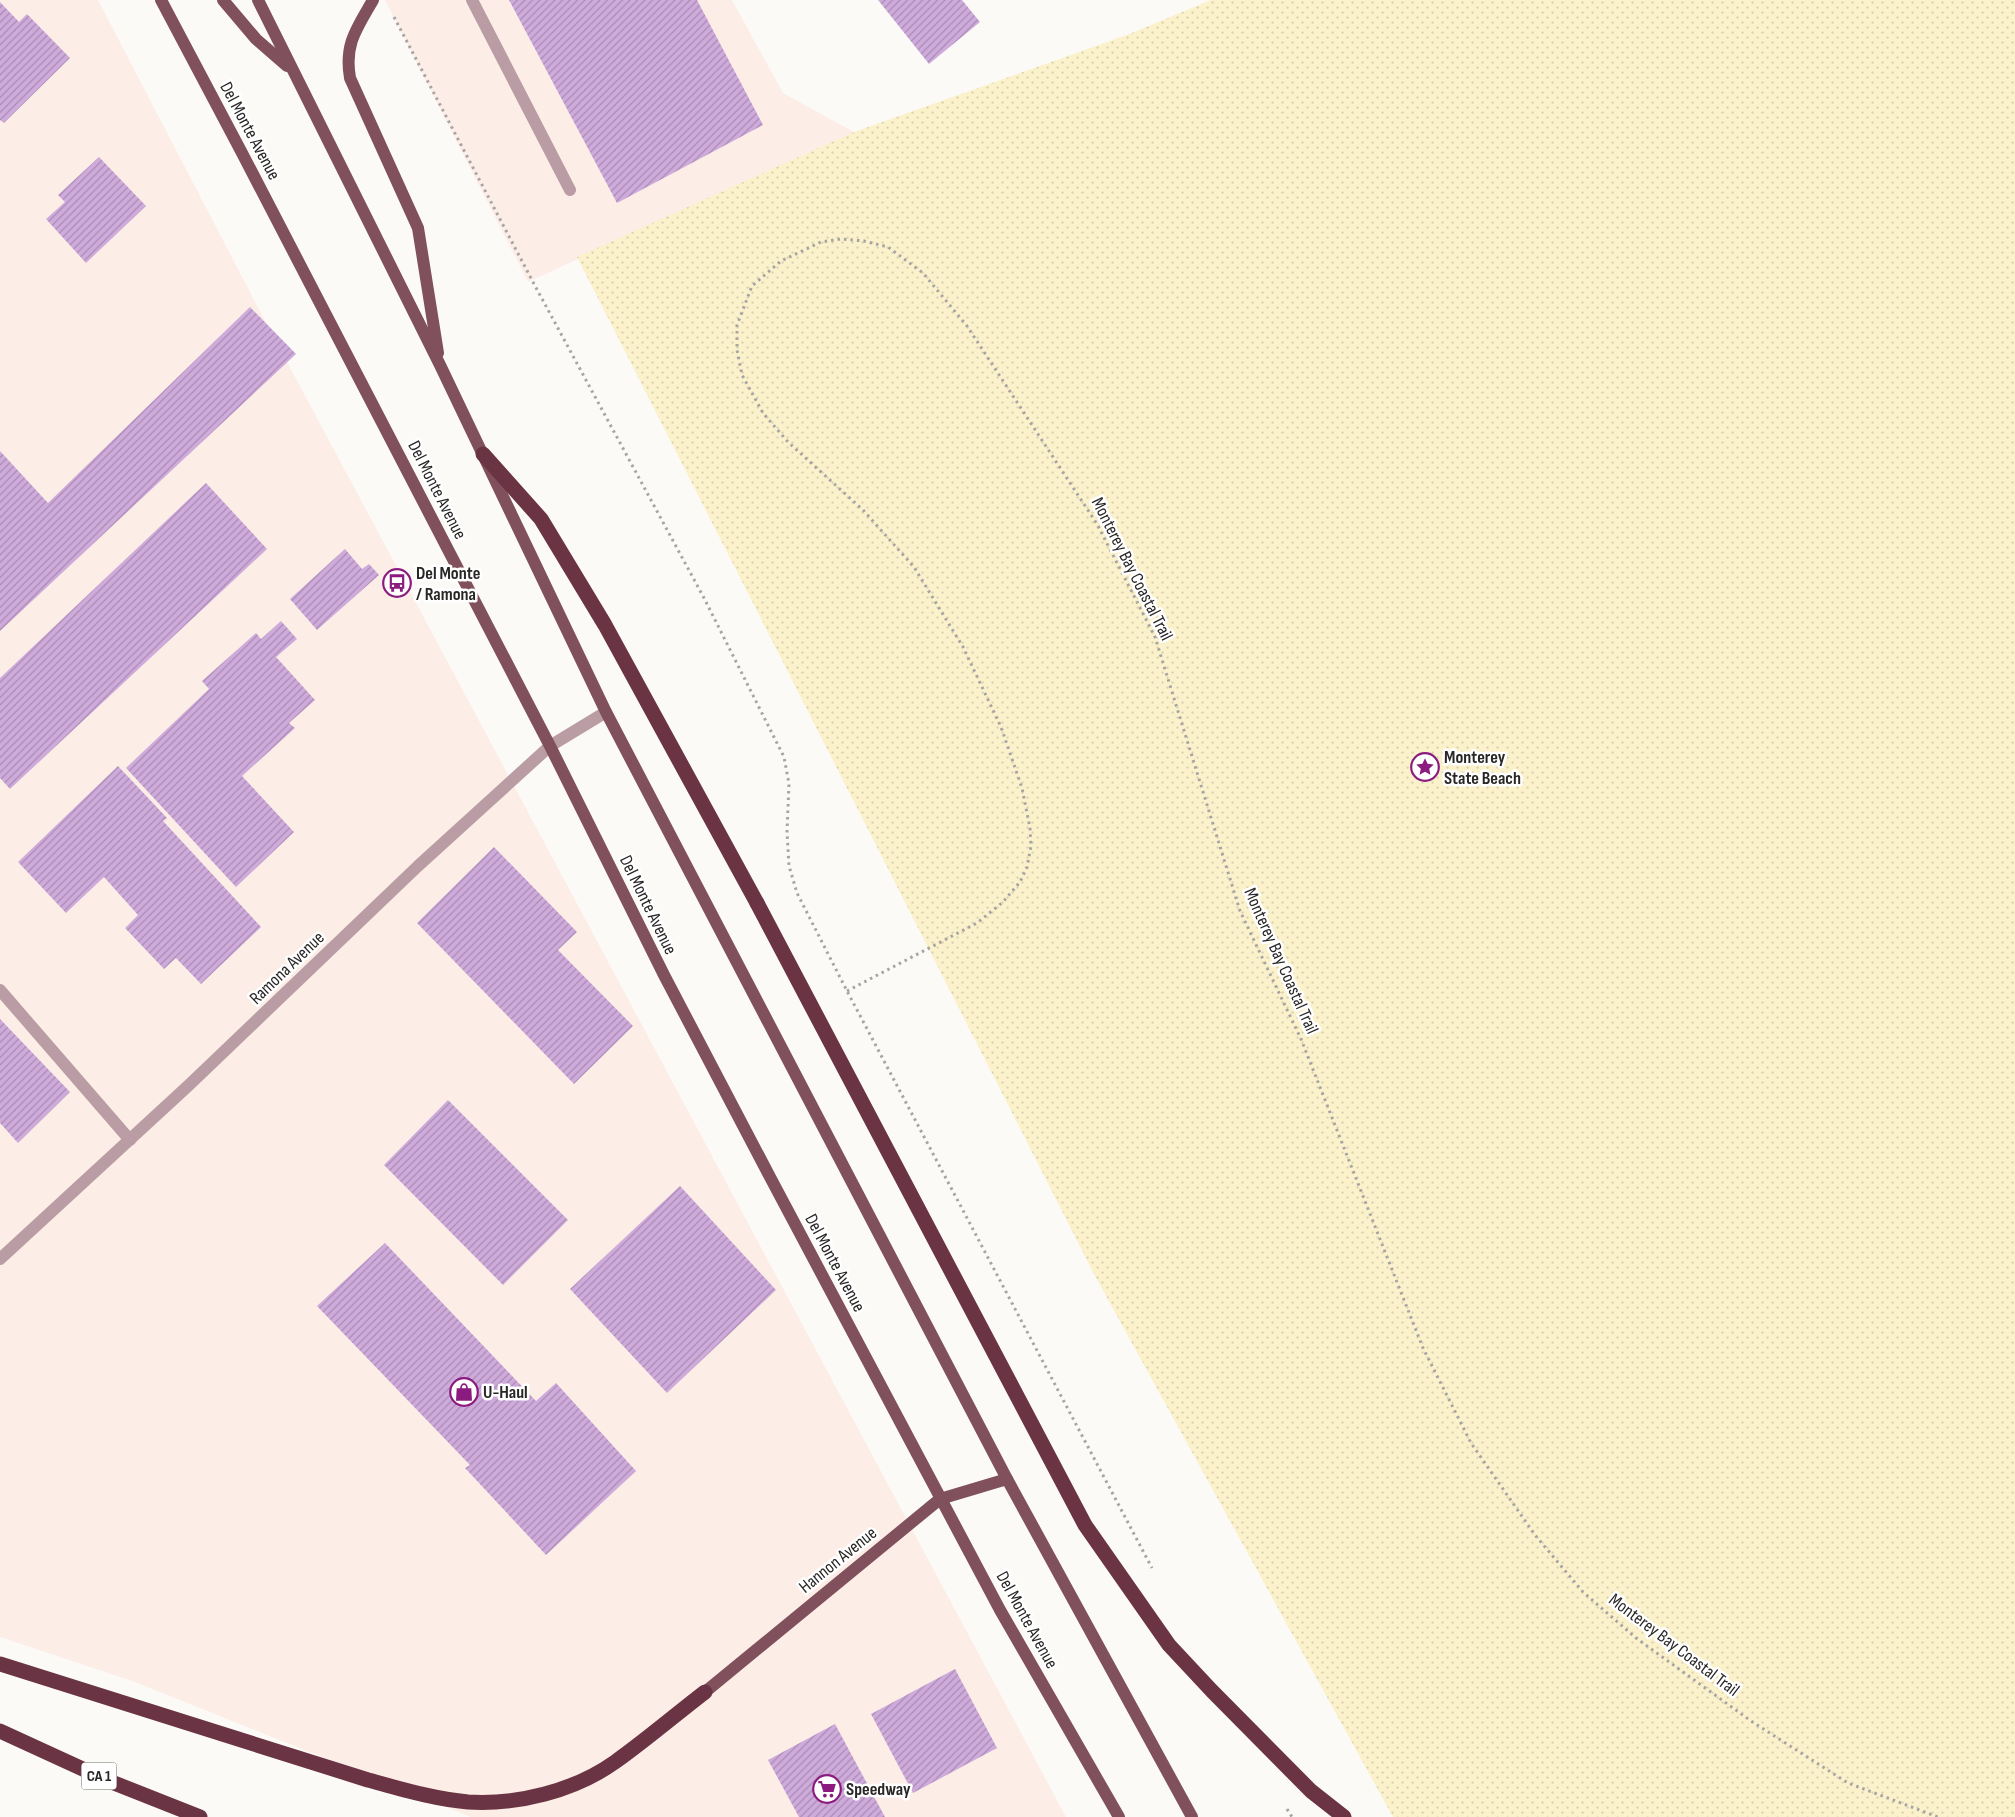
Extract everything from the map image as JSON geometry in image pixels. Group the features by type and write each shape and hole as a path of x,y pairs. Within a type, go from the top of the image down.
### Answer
{"highway":[{"path":"483,454 541,519 605,625 757,904 1085,1525 1170,1646 1299,1779 1344,1817"},
{"path":"0,1664 368,1780 429,1796 468,1802 508,1801 572,1785 614,1762 705,1692"},
{"name":"CA 1","path":"0,1731 109,1781 200,1817"}],"main road":[{"name":"Del Monte Avenue","path":"160,0 242,153 550,746 664,975 940,1499 1000,1610 1119,1817"},
{"path":"223,0 256,38 293,70"},
{"path":"258,0 440,365 606,712 1007,1479 1192,1817"},
{"path":"373,0 357,27 350,45 347,61 350,78 418,228 440,365"},
{"name":"Hannon Avenue","path":"705,1692 940,1499 1007,1479"}],"street":[{"path":"472,0 570,190"},
{"name":"Ramona Avenue","path":"0,1259 130,1140 418,866 550,746 606,712"},
{"path":"0,990 130,1140"}],"path":[{"path":"390,8 529,276 704,598 784,757 789,784 787,831 789,866 797,893 1156,1576"},
{"name":"Monterey Bay Coastal Trail","path":"847,991 977,923 1003,902 1020,882 1027,867 1031,846 1030,828 1022,788 1001,726 958,639 914,567 863,510 788,442 763,413 742,375 737,350 737,325 752,286 781,261 821,242 840,239 864,241 888,247 923,273 967,326 1097,524 1155,637 1240,911 1301,1039 1423,1348 1471,1443 1535,1535 1583,1592 1636,1638 1751,1721 1848,1783 1938,1817"},
{"path":"1284,1804 1292,1817"}],"shaded area":[{"path":"0,0 98,0 264,319 1066,1817 471,1817 135,1682 0,1637"},
{"path":"385,0 732,0 783,93 854,132 528,282"}],"sand":[{"name":"Monterey State Beach","path":"1211,0 2015,0 2015,1817 1393,1817 1095,1276 577,257 854,132 1127,35"}],"building":[{"path":"509,0 697,0 763,125 617,203"},
{"path":"878,0 962,0 980,22 929,64"},
{"path":"0,2 19,22 27,14 70,58 4,123 0,120"},
{"path":"99,157 146,206 86,263 46,219 65,202 58,195"},
{"path":"250,307 296,354 0,631 0,451 48,503"},
{"path":"206,483 267,549 10,789 0,778 0,678"},
{"path":"345,549 362,569 369,564 379,575 317,630 290,599"},
{"path":"281,621 297,639 276,657 315,700 289,723 295,728 242,776 294,832 236,887 126,768 209,689 202,681 256,633 261,639"},
{"path":"118,766 167,818 163,821 261,927 201,984 176,958 164,969 125,928 138,915 104,877 66,913 18,862"},
{"path":"494,847 577,932 558,950 633,1026 574,1084 417,923"},
{"path":"0,1019 70,1092 18,1143 0,1123"},
{"path":"448,1100 568,1220 503,1285 384,1165"},
{"path":"680,1186 776,1290 667,1393 570,1289"},
{"name":"U-Haul","path":"385,1243 536,1401 556,1383 636,1471 546,1555 465,1468 470,1465 317,1306"},
{"name":"Speedway","path":"955,1669 997,1748 913,1793 871,1714"},
{"name":"Speedway","path":"835,1724 885,1817 799,1817 768,1760"}],"place":[{"name":"Del Monte / Ramona","path":"397,583"},
{"name":"Monterey State Beach","path":"1425,767"},
{"name":"U-Haul","path":"464,1392"},
{"name":"Speedway","path":"827,1789"}]}
